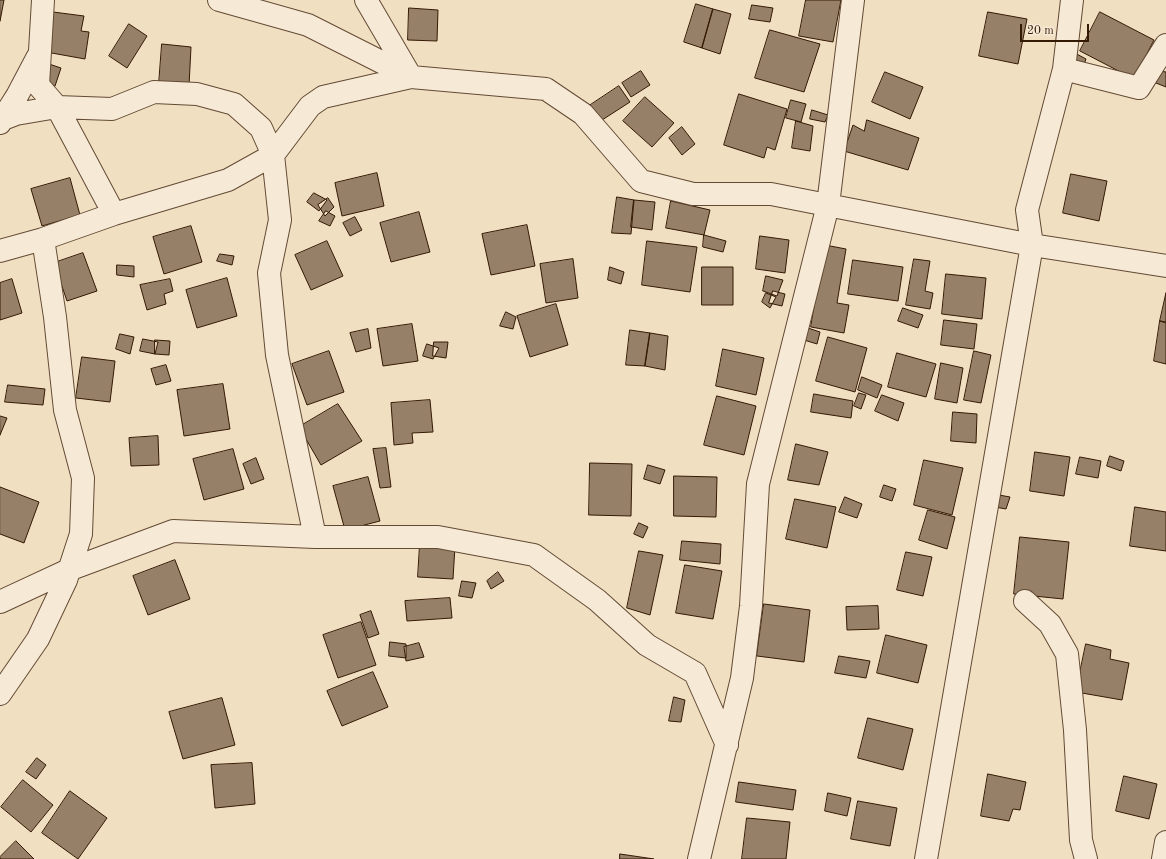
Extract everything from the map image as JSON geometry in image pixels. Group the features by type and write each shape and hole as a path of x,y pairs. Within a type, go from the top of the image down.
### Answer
{"street":[{"path":"43,0 38,84 57,107 114,214"},
{"path":"219,0 308,25 411,78"},
{"path":"366,0 411,78"},
{"path":"699,859 742,678 751,606 758,484 828,205 853,0"},
{"path":"926,859 1032,245 1027,210 1064,69 1072,0"},
{"path":"1064,69 1139,88 1166,45"},
{"path":"2,121 17,96 40,51"},
{"path":"0,251 43,239 114,214 228,180 273,155 310,106 323,97 411,78 546,89 583,114 641,181 693,194 771,194 1032,245 1166,266"},
{"path":"2,121 16,114 57,107 112,109 154,92 197,94 234,104 261,128 273,155 280,220 269,273 277,355 315,537"},
{"path":"0,694 38,639 71,569 81,534 83,478 65,410 55,316 43,239"},
{"path":"0,602 71,569 173,531 315,537 438,537 534,555 597,600 647,645 695,672 727,745"},
{"path":"1025,601 1050,624 1067,654 1075,730 1081,840 1086,859"},
{"path":"1163,859 1166,842"}],"building":[{"path":"0,0 4,0 0,21"},
{"path":"806,0 841,0 833,42 799,36"},
{"path":"696,4 713,9 702,48 684,42"},
{"path":"752,5 773,8 770,22 749,19"},
{"path":"409,8 438,10 437,41 408,40"},
{"path":"713,9 731,14 720,54 702,48"},
{"path":"53,12 84,16 81,31 89,32 85,59 46,52"},
{"path":"988,12 1027,19 1018,64 979,56"},
{"path":"1100,12 1154,40 1134,79 1080,51"},
{"path":"129,24 147,36 127,68 109,56"},
{"path":"770,30 820,44 804,92 755,78"},
{"path":"162,44 191,47 189,86 159,84"},
{"path":"1073,52 1086,59 1083,67 1069,62"},
{"path":"49,64 61,68 55,86 41,81"},
{"path":"641,71 650,85 631,97 622,83"},
{"path":"1160,71 1166,72 1166,87 1156,83"},
{"path":"885,72 923,87 910,119 872,102"},
{"path":"619,86 630,102 599,122 589,106"},
{"path":"739,94 787,109 775,150 767,147 764,158 724,145"},
{"path":"645,97 674,123 652,147 623,121"},
{"path":"791,100 806,104 801,122 786,118"},
{"path":"812,110 828,115 825,122 810,119"},
{"path":"867,120 919,138 908,170 844,151 853,125 864,131"},
{"path":"796,121 813,126 810,151 792,148"},
{"path":"682,127 695,144 682,155 669,138"},
{"path":"377,173 384,206 342,216 335,183"},
{"path":"1071,174 1107,181 1099,221 1063,213"},
{"path":"70,178 80,215 42,226 31,189"},
{"path":"314,193 327,200 319,211 307,202"},
{"path":"617,197 634,200 631,234 612,233"},
{"path":"328,198 334,207 325,216 318,205"},
{"path":"634,200 655,202 652,230 631,227"},
{"path":"671,201 710,210 704,235 666,228"},
{"path":"326,211 335,216 330,226 319,221"},
{"path":"419,212 430,252 391,262 380,223"},
{"path":"355,217 362,230 350,236 343,223"},
{"path":"527,225 535,266 491,275 482,234"},
{"path":"191,226 202,262 164,274 153,237"},
{"path":"704,235 726,241 723,252 703,247"},
{"path":"760,236 789,240 785,273 756,269"},
{"path":"327,241 343,276 311,290 295,255"},
{"path":"647,241 697,247 690,292 642,285"},
{"path":"825,245 846,249 837,303 849,305 844,333 811,327"},
{"path":"83,253 97,291 67,301 54,263"},
{"path":"220,254 234,256 232,265 217,261"},
{"path":"573,259 578,298 546,303 540,264"},
{"path":"914,259 930,261 925,291 933,293 930,309 906,305"},
{"path":"853,260 903,267 898,301 848,294"},
{"path":"117,265 134,266 134,277 117,275"},
{"path":"610,267 624,272 621,284 608,280"},
{"path":"702,267 733,267 733,305 702,305"},
{"path":"946,274 986,278 982,319 942,314"},
{"path":"766,276 783,280 777,296 763,291"},
{"path":"227,278 237,316 197,328 186,290"},
{"path":"12,279 22,313 0,320 0,283"},
{"path":"170,279 173,291 164,294 166,304 147,310 140,285"},
{"path":"773,291 785,294 782,306 769,303"},
{"path":"766,293 776,297 770,308 762,302"},
{"path":"1166,293 1166,322 1160,321"},
{"path":"556,304 568,345 530,357 517,316"},
{"path":"903,308 923,315 918,328 898,321"},
{"path":"506,312 516,317 513,329 500,326"},
{"path":"944,320 977,324 974,349 941,345"},
{"path":"1160,321 1166,323 1166,364 1154,361"},
{"path":"412,324 418,361 383,366 377,329"},
{"path":"808,328 820,332 817,344 804,340"},
{"path":"368,329 371,348 356,352 350,333"},
{"path":"630,330 650,333 645,366 626,365"},
{"path":"650,333 668,336 665,370 645,366"},
{"path":"120,334 134,337 130,354 116,349"},
{"path":"828,337 867,348 855,392 816,381"},
{"path":"143,339 158,342 155,354 140,351"},
{"path":"155,340 170,341 169,355 155,354"},
{"path":"434,342 448,342 446,358 433,356"},
{"path":"427,344 439,348 433,359 423,356"},
{"path":"723,349 764,358 756,395 716,386"},
{"path":"329,351 344,392 307,405 292,364"},
{"path":"974,351 991,355 981,403 964,400"},
{"path":"897,353 936,364 926,397 888,387"},
{"path":"82,357 115,361 110,402 76,398"},
{"path":"941,363 963,368 957,403 935,399"},
{"path":"166,365 171,381 156,385 151,369"},
{"path":"862,377 882,385 877,398 858,390"},
{"path":"223,384 230,429 184,436 177,390"},
{"path":"8,385 45,389 43,405 5,402"},
{"path":"859,393 866,395 861,409 854,406"},
{"path":"814,394 853,401 851,418 811,412"},
{"path":"882,395 904,403 898,421 875,411"},
{"path":"717,396 756,406 744,455 704,445"},
{"path":"430,400 433,432 412,433 413,443 394,445 391,403"},
{"path":"338,404 362,441 321,465 299,427"},
{"path":"953,412 977,414 976,443 951,441"},
{"path":"0,416 7,418 0,435"},
{"path":"158,436 159,465 131,466 129,438"},
{"path":"796,444 828,452 819,485 788,480"},
{"path":"386,448 391,487 380,488 373,449"},
{"path":"233,449 244,489 204,500 193,459"},
{"path":"1035,452 1070,457 1064,496 1030,491"},
{"path":"1110,456 1124,461 1121,471 1107,466"},
{"path":"1080,457 1101,461 1098,478 1076,474"},
{"path":"256,458 264,479 251,484 243,464"},
{"path":"924,460 963,468 952,515 914,505"},
{"path":"590,463 632,464 631,516 589,515"},
{"path":"648,465 665,470 660,484 644,479"},
{"path":"674,476 717,477 716,517 674,516"},
{"path":"368,477 380,521 345,530 333,486"},
{"path":"884,485 896,489 892,501 880,497"},
{"path":"0,487 39,502 24,543 0,534"},
{"path":"999,495 1010,497 1006,509 995,507"},
{"path":"845,497 862,504 857,518 839,512"},
{"path":"795,499 836,507 827,548 786,539"},
{"path":"1135,507 1166,512 1166,551 1130,546"},
{"path":"928,510 955,517 947,549 919,540"},
{"path":"639,523 648,527 643,538 634,534"},
{"path":"1020,537 1069,542 1063,599 1014,594"},
{"path":"682,541 721,544 720,564 680,560"},
{"path":"420,544 455,546 453,579 418,577"},
{"path":"639,551 663,555 650,615 627,608"},
{"path":"906,552 932,557 923,596 897,590"},
{"path":"175,560 190,599 148,615 133,576"},
{"path":"685,565 722,571 713,619 676,613"},
{"path":"498,572 504,581 491,589 487,581"},
{"path":"462,581 476,583 472,598 459,596"},
{"path":"450,598 452,618 407,621 405,601"},
{"path":"764,604 810,610 804,662 757,656"},
{"path":"878,606 879,629 847,630 846,607"},
{"path":"371,611 379,634 368,638 360,615"},
{"path":"361,622 376,665 338,678 323,635"},
{"path":"886,635 927,645 918,683 877,673"},
{"path":"390,642 406,644 406,658 389,656"},
{"path":"419,643 424,657 406,661 404,647"},
{"path":"1086,644 1111,650 1110,659 1129,663 1122,700 1076,692"},
{"path":"839,656 870,661 866,678 835,673"},
{"path":"373,672 388,707 342,726 327,691"},
{"path":"674,697 685,700 681,722 669,721"},
{"path":"222,698 235,745 183,759 169,712"},
{"path":"868,718 913,729 903,770 858,758"},
{"path":"37,758 46,765 36,779 26,772"},
{"path":"252,763 255,804 215,808 211,765"},
{"path":"988,774 1026,782 1020,810 1013,809 1009,821 981,816"},
{"path":"1124,776 1157,784 1149,819 1116,811"},
{"path":"23,780 53,805 31,832 1,807"},
{"path":"739,782 796,790 793,810 736,802"},
{"path":"70,791 107,818 78,859 42,833"},
{"path":"828,793 851,798 847,816 825,811"},
{"path":"858,801 897,808 890,846 851,839"},
{"path":"747,818 790,822 786,859 742,859"},
{"path":"16,841 34,859 0,859 0,857"},
{"path":"620,854 654,859 620,859"}]}
